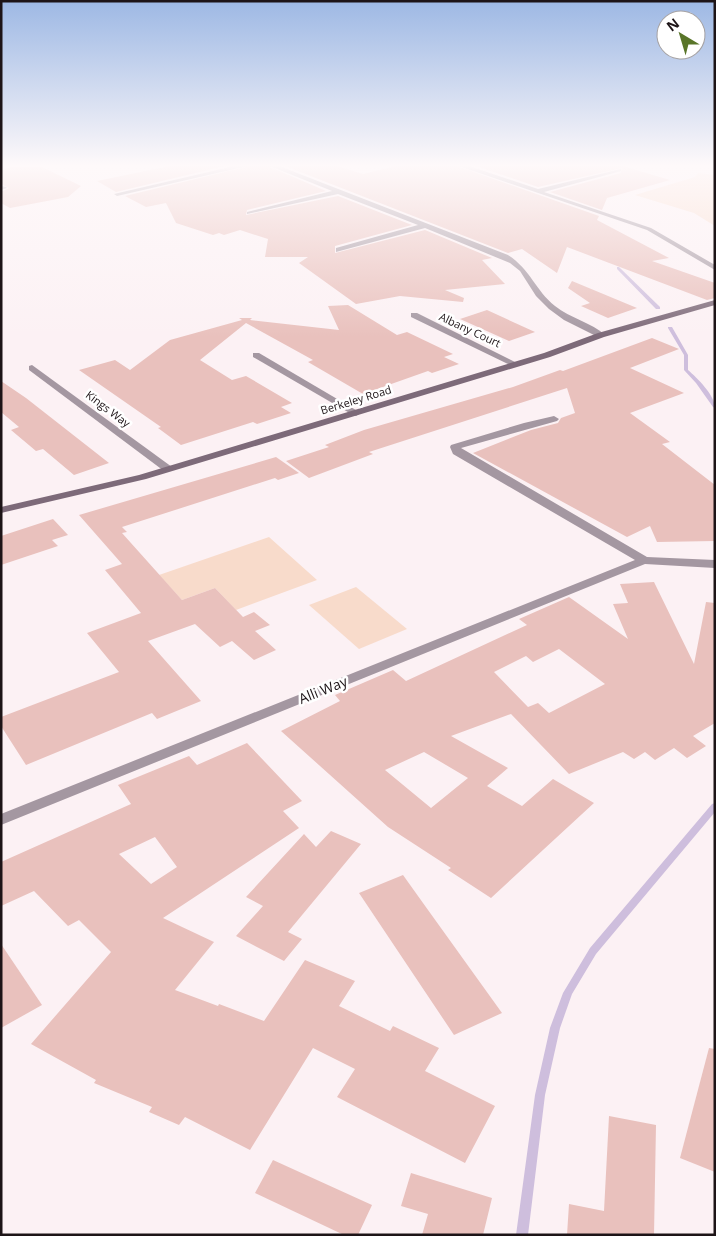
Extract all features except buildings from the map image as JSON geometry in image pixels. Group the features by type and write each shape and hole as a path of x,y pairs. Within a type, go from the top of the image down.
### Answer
{"street":[{"path":"418,222 492,251 517,264 526,272 539,294 549,304 577,324 601,336"},
{"path":"628,222 649,229 715,268"},
{"path":"339,250 427,225"},
{"name":"Berkeley Road","path":"1,510 168,469 715,302"},
{"name":"Albany Court","path":"414,316 517,364"},
{"path":"256,355 356,413"},
{"name":"Kings Way","path":"32,368 168,469"},
{"name":"Alli Way","path":"554,419 526,425 455,447 456,452 644,560"},
{"name":"Alli Way","path":"1,820 644,560 715,564"}],"shaded area":[{"path":"269,537 317,580 236,610 215,588 182,600 159,575"},
{"path":"356,587 407,629 359,649 309,605"}],"waterway":[{"path":"618,268 658,308"},
{"path":"670,328 686,355 686,370 698,382 715,406"},
{"path":"522,1235 540,1095 555,1028 568,993 593,951 715,806"}]}
